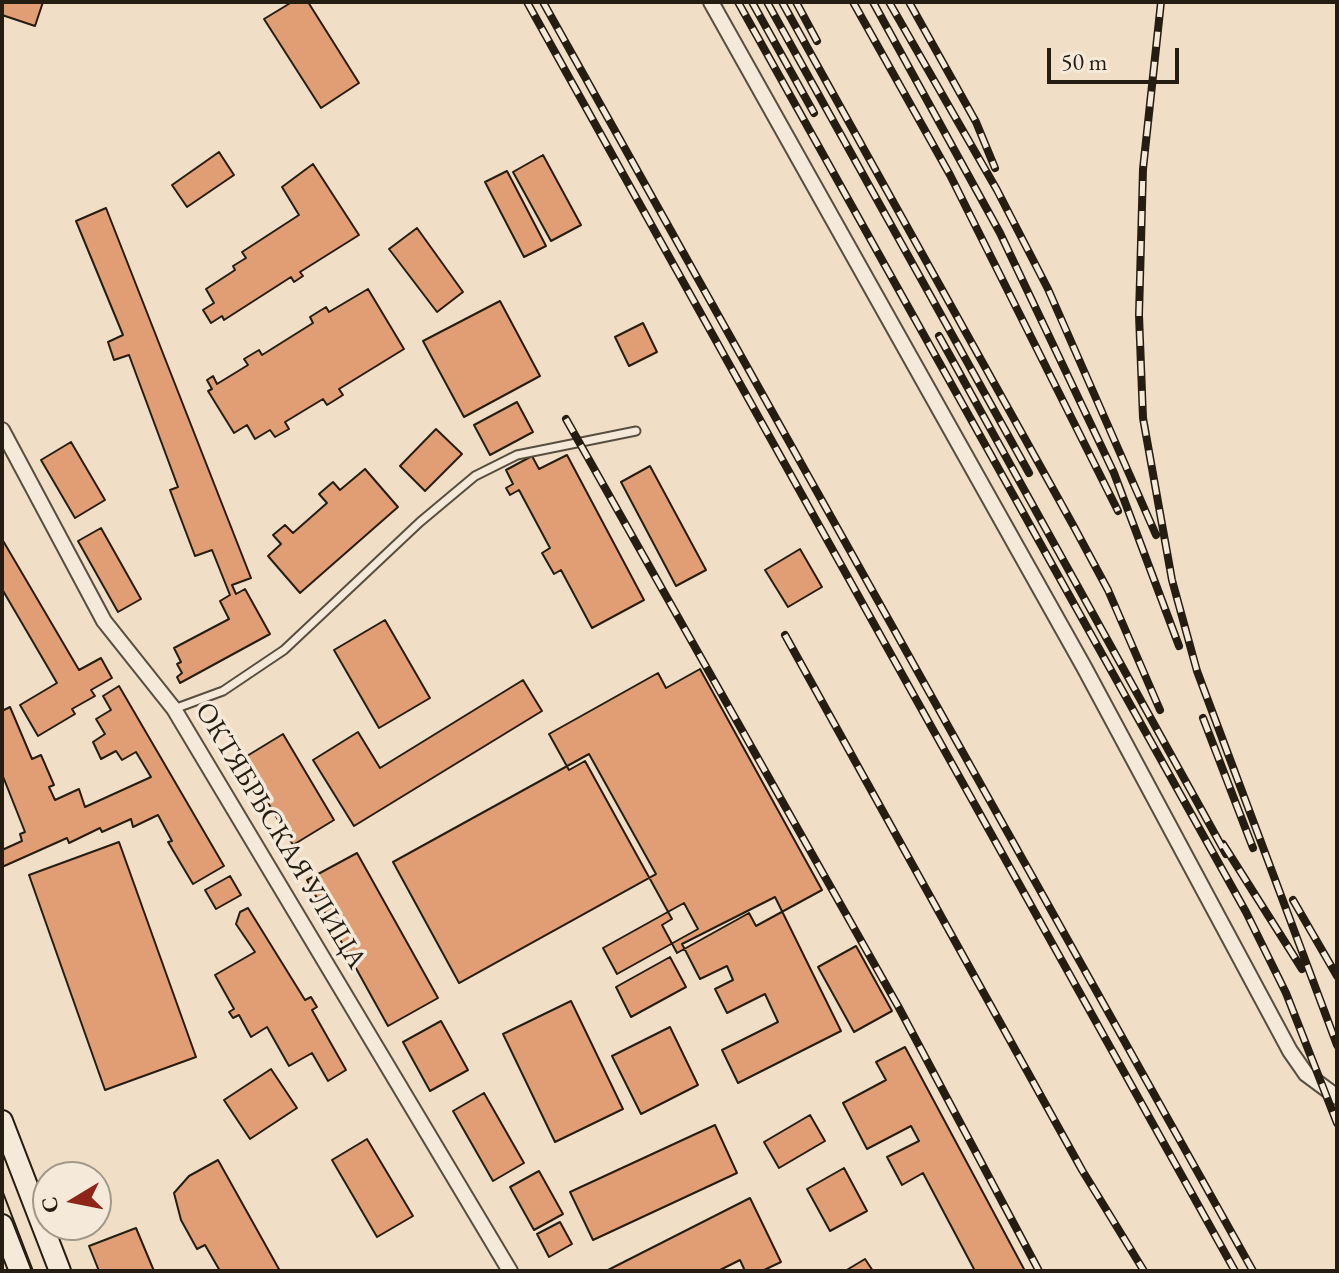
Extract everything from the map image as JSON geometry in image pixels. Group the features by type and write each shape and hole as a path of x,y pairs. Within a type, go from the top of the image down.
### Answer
{"main road":[{"path":"2,1121 60,1271"},
{"path":"2,1225 20,1271"}],"street":[{"path":"711,2 1084,667 1290,1051 1306,1074 1337,1097"},
{"name":"ОКТЯБРЬСКАЯ УЛИЦА","path":"2,430 104,621 174,709 510,1271"}],"lane":[{"path":"174,709 223,691 284,650 420,522 475,476 517,455 636,431"}],"building":[{"path":"2,2 43,2 35,26 2,15"},
{"path":"292,2 308,2 359,83 321,108 264,19"},
{"path":"219,152 234,175 187,207 172,185"},
{"path":"543,155 581,225 551,241 513,172"},
{"path":"313,164 359,235 300,272 303,276 294,282 291,277 224,320 222,316 211,323 203,310 214,303 206,289 235,270 233,266 246,258 242,252 299,215 282,187"},
{"path":"507,171 546,246 524,257 485,182"},
{"path":"106,208 251,578 232,585 236,594 245,589 270,634 180,683 177,677 182,673 177,664 181,662 174,648 229,619 220,601 230,595 212,550 195,556 170,490 178,487 129,355 114,360 108,342 123,335 76,221"},
{"path":"417,228 463,292 437,312 389,249"},
{"path":"368,289 404,349 339,389 343,395 327,405 323,399 285,422 289,429 275,437 270,430 255,439 247,425 234,433 208,391 212,389 207,380 213,376 217,384 248,365 244,359 259,350 262,355 313,323 310,317 326,307 329,312"},
{"path":"500,301 540,376 464,417 423,341"},
{"path":"643,323 657,352 629,366 615,337"},
{"path":"517,402 533,432 490,455 474,425"},
{"path":"436,429 462,454 425,491 400,466"},
{"path":"71,442 105,500 75,518 41,460"},
{"path":"567,455 644,600 592,628 561,570 554,574 542,553 550,548 519,490 510,495 506,488 513,484 506,470 532,456 539,469"},
{"path":"650,466 706,570 676,586 621,482"},
{"path":"365,469 398,507 300,593 268,556 281,544 273,535 285,525 293,533 327,503 319,494 333,482 340,490"},
{"path":"101,528 141,599 118,612 78,541"},
{"path":"2,539 79,670 101,658 112,678 91,690 95,696 72,709 75,714 38,736 20,705 57,683 2,589"},
{"path":"800,549 822,587 788,607 765,570"},
{"path":"385,620 430,698 379,728 334,650"},
{"path":"700,669 822,890 756,926 749,913 677,953 662,925 672,919 585,761 569,770 549,734 658,673 666,688"},
{"path":"523,680 542,711 354,826 313,760 358,732 380,768"},
{"path":"119,686 224,866 193,884 168,842 172,841 158,815 133,827 131,819 102,832 100,828 69,843 67,838 2,867 2,850 22,841 20,834 25,832 2,774 2,711 10,707 32,759 41,755 54,785 49,787 55,800 79,789 85,807 151,777 136,752 122,760 116,751 101,759 93,742 105,734 96,719 111,710 103,696"},
{"path":"283,734 334,820 293,845 242,759"},
{"path":"589,754 656,874 459,983 393,862"},
{"path":"119,842 196,1057 105,1090 29,875"},
{"path":"357,853 438,998 388,1026 307,880"},
{"path":"230,876 241,895 216,909 205,890"},
{"path":"775,897 841,1031 738,1083 722,1050 778,1022 765,994 727,1013 715,989 733,980 727,966 700,979 682,944"},
{"path":"684,903 698,929 617,974 603,948"},
{"path":"248,908 305,1000 311,997 317,1007 312,1010 346,1070 328,1081 312,1053 289,1066 267,1027 251,1037 239,1015 233,1018 229,1012 234,1009 215,975 255,952 236,924 240,912"},
{"path":"856,946 892,1011 854,1032 818,967"},
{"path":"670,957 686,987 631,1017 616,987"},
{"path":"571,1001 623,1109 555,1142 503,1034"},
{"path":"441,1021 468,1070 430,1091 403,1042"},
{"path":"670,1027 698,1085 641,1114 612,1056"},
{"path":"905,1047 1025,1271 975,1271 923,1173 902,1185 887,1157 919,1141 911,1126 867,1149 843,1103 886,1080 876,1062"},
{"path":"271,1069 297,1108 250,1139 224,1100"},
{"path":"484,1093 524,1163 493,1181 453,1111"},
{"path":"810,1115 825,1141 779,1168 764,1142"},
{"path":"715,1125 737,1173 593,1240 570,1192"},
{"path":"367,1139 413,1216 377,1237 332,1160"},
{"path":"218,1160 280,1271 220,1271 205,1245 197,1249 181,1220 174,1193 189,1176"},
{"path":"844,1168 867,1211 830,1231 807,1189"},
{"path":"539,1171 563,1214 534,1230 510,1187"},
{"path":"750,1198 781,1262 762,1271 745,1271 740,1260 718,1271 606,1271"},
{"path":"560,1222 572,1244 549,1257 537,1234"},
{"path":"136,1228 154,1271 99,1271 89,1246 112,1241 112,1237"},
{"path":"865,1259 873,1271 845,1271"}],"tram line":[{"path":"2,1190 33,1271"}],"railway":[{"path":"527,2 1235,1271"},
{"path":"543,2 1253,1271"},
{"path":"738,2 1246,912 1286,993 1337,1123"},
{"path":"752,2 814,113"},
{"path":"767,2 1029,473"},
{"path":"782,2 1108,590 1160,710"},
{"path":"796,2 817,41"},
{"path":"853,2 950,175 1118,511"},
{"path":"873,2 1000,233 1114,473 1179,646"},
{"path":"889,2 997,190 1048,289 1156,535"},
{"path":"909,2 976,122 995,168"},
{"path":"1161,2 1143,169 1139,315 1143,418 1172,580 1197,671 1337,1045"},
{"path":"939,336 1226,854"},
{"path":"566,419 898,1006 1039,1271"},
{"path":"785,635 1082,1170 1144,1271"},
{"path":"1203,718 1253,848"},
{"path":"1223,844 1302,969"},
{"path":"1293,900 1337,976"}]}
